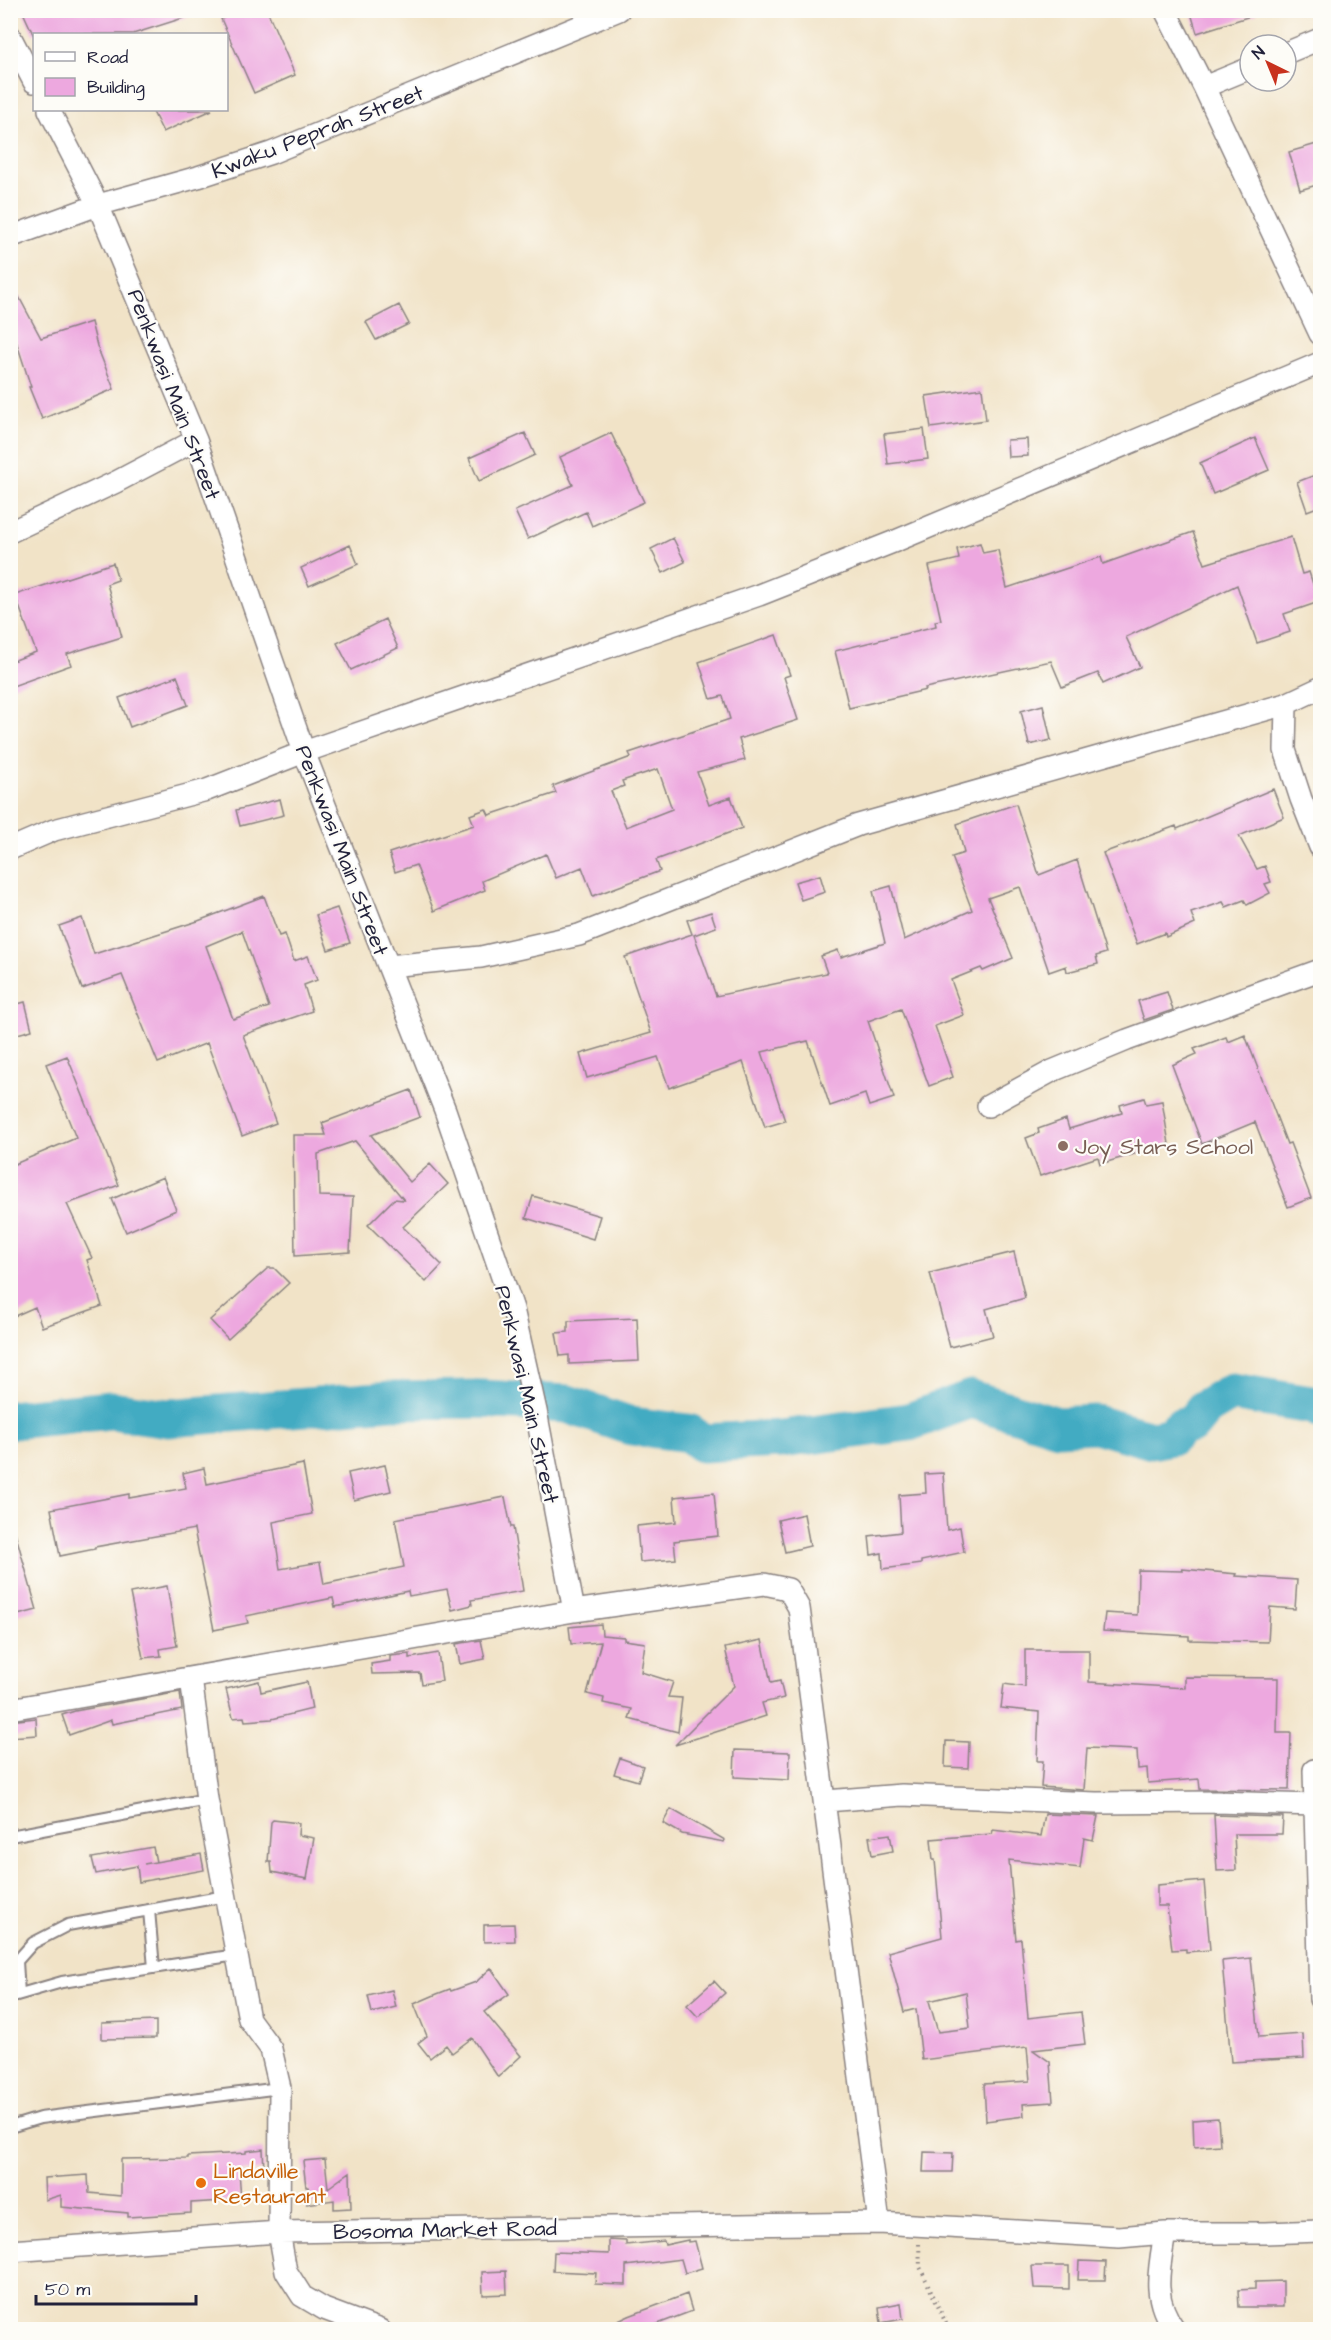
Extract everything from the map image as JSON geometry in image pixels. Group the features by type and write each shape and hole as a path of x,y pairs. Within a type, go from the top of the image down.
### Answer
{"street":[{"name":"Kwaku Peprah Street","path":"10,237 98,204 198,177 271,153 619,10"},
{"path":"1165,10 1204,87 1320,334"},
{"path":"10,36 33,80"},
{"path":"1298,48 1320,39"},
{"path":"1204,87 1238,73"},
{"name":"Penkwasi Main Street","path":"49,111 98,204 196,440 304,752 445,1110 513,1309 536,1412 574,1611"},
{"path":"10,849 54,830 207,790 304,752 759,596 1320,363"},
{"path":"10,532 116,482 196,440"},
{"path":"389,966 481,957 579,935 858,825 1286,704 1320,688"},
{"path":"1286,704 1286,750 1301,799 1320,847"},
{"path":"988,1106 1052,1071 1127,1040 1320,970"},
{"path":"10,1709 574,1611 764,1584 788,1589 799,1608 826,1801 879,2223"},
{"path":"191,1678 207,1799 249,2019 271,2049 280,2088 279,2232 286,2271 302,2296 324,2309 380,2330"},
{"path":"1314,1770 1320,1999"},
{"path":"826,1801 902,1795 1096,1803 1217,1802 1315,1805"},
{"name":"Bosoma Market Road","path":"10,2251 279,2232 879,2223 1119,2238 1165,2233 1320,2231"},
{"path":"1165,2233 1158,2280 1159,2296 1167,2319 1175,2330"}],"lane":[{"path":"10,1836 207,1799"},
{"path":"225,1896 68,1925 33,1943 17,1961 15,1995 62,1982 236,1955"},
{"path":"149,1910 154,1968"},
{"path":"10,2127 40,2118 280,2088"}],"path":[{"path":"918,2227 920,2267 949,2330"}],"building":[{"path":"22,10 196,10 196,14 136,33 33,34"},
{"path":"241,10 267,10 295,75 254,93 221,19"},
{"path":"1190,10 1256,10 1257,14 1197,33"},
{"path":"152,111 210,111 163,132"},
{"path":"1320,143 1320,184 1300,190 1289,152"},
{"path":"10,280 41,338 91,322 97,346 114,389 42,419 29,387 31,387 10,322"},
{"path":"399,305 409,324 376,340 366,322"},
{"path":"982,388 986,420 931,428 926,396"},
{"path":"924,429 928,459 888,464 884,434"},
{"path":"525,433 535,455 479,481 469,458"},
{"path":"611,433 644,502 592,526 586,512 528,539 515,511 573,485 560,457"},
{"path":"1255,438 1269,470 1213,494 1200,463"},
{"path":"1027,439 1028,456 1008,457 1007,440"},
{"path":"1320,473 1320,506 1307,511 1297,482"},
{"path":"1193,532 1205,564 1291,537 1302,574 1309,572 1319,602 1284,614 1290,632 1257,643 1237,585 1126,637 1140,667 1103,684 1098,673 1062,687 1051,661 925,688 926,690 849,708 835,651 936,626 935,621 941,620 929,566 959,559 957,549 980,543 983,553 998,550 1007,588 1101,557 1103,564"},
{"path":"673,538 685,562 663,573 651,549"},
{"path":"350,545 358,564 309,586 301,568"},
{"path":"113,563 118,580 107,584 122,637 67,654 71,665 10,687 10,662 36,652 15,595"},
{"path":"385,619 398,648 351,670 337,643"},
{"path":"776,635 790,675 784,677 798,720 739,739 745,760 697,772 709,805 731,797 742,828 656,860 660,871 593,896 582,867 556,878 546,854 482,881 485,890 434,911 416,865 395,872 389,853 474,825 470,815 486,809 489,815 556,793 553,786 631,757 629,753 730,719 723,696 711,699 699,662","holes":["658,769 672,809 626,827 611,791 624,786 622,781"]},
{"path":"177,676 188,705 130,727 119,698"},
{"path":"1043,705 1051,740 1029,745 1021,711"},
{"path":"1273,789 1284,817 1239,836 1257,869 1265,866 1271,882 1265,884 1270,893 1247,905 1244,900 1226,907 1223,902 1191,913 1195,924 1166,937 1165,933 1137,944 1103,853 1176,826 1177,829"},
{"path":"280,799 284,815 240,826 236,810"},
{"path":"1016,804 1039,875 1077,860 1106,953 1096,956 1098,964 1067,972 1066,966 1049,972 1020,887 988,898 1013,958 983,971 981,968 951,980 964,1015 935,1026 953,1077 929,1086 901,1009 868,1021 894,1098 869,1106 865,1094 830,1106 808,1041 762,1052 785,1121 765,1127 743,1062 669,1088 658,1057 587,1078 580,1054 651,1033 625,957 692,934 687,920 711,912 716,927 694,935 716,996 827,973 821,956 838,950 841,957 885,943 873,891 891,886 904,940 972,910 952,857 964,853 957,824"},
{"path":"820,875 825,892 801,900 795,882"},
{"path":"264,896 279,936 285,934 294,961 308,956 317,980 304,985 312,1011 243,1035 276,1123 242,1136 207,1043 158,1063 122,975 82,989 59,926 82,918 94,954 198,921","holes":["242,931 269,1007 233,1019 206,946"]},
{"path":"337,908 350,943 328,950 316,915"},
{"path":"1167,992 1173,1010 1144,1020 1138,1001"},
{"path":"25,1002 32,1030 10,1036 10,1006"},
{"path":"1245,1035 1287,1144 1290,1143 1311,1198 1288,1207 1255,1122 1202,1144 1172,1065 1197,1054 1194,1049 1226,1037 1228,1042"},
{"path":"67,1056 119,1185 67,1204 92,1258 87,1260 102,1306 42,1327 35,1307 10,1318 10,1166 76,1138 46,1064"},
{"path":"411,1090 420,1117 371,1135 410,1182 430,1164 448,1184 403,1227 442,1265 426,1282 368,1225 394,1199 404,1200 355,1141 318,1154 319,1196 353,1197 350,1252 295,1256 293,1135 326,1135 322,1123"},
{"path":"1144,1098 1146,1104 1162,1101 1169,1144 1100,1164 1098,1157 1040,1176 1026,1138 1039,1133 1038,1129 1066,1119 1069,1129 1122,1113 1120,1105"},
{"path":"163,1177 176,1210 126,1232 112,1199"},
{"path":"533,1196 600,1216 593,1239 526,1218"},
{"path":"1014,1252 1025,1298 986,1309 993,1336 950,1347 930,1273"},
{"path":"268,1268 274,1268 289,1283 228,1339 210,1320"},
{"path":"637,1318 639,1361 569,1364 569,1355 560,1356 556,1333 568,1332 568,1321"},
{"path":"303,1464 312,1514 273,1522 280,1569 320,1562 324,1584 404,1567 395,1519 505,1497 511,1527 513,1527 523,1591 471,1600 472,1605 452,1610 447,1589 409,1596 408,1591 335,1607 333,1598 246,1616 248,1623 214,1630 194,1529 95,1547 95,1549 60,1556 51,1509 129,1494 129,1498 186,1488 183,1473 204,1468 207,1484"},
{"path":"385,1465 391,1491 354,1500 348,1473"},
{"path":"943,1473 947,1530 960,1527 964,1552 921,1561 921,1564 883,1569 882,1553 871,1555 869,1536 901,1532 899,1495 926,1493 925,1474"},
{"path":"714,1493 718,1536 674,1541 676,1559 640,1562 637,1526 676,1522 674,1497"},
{"path":"804,1514 810,1546 785,1552 778,1520"},
{"path":"15,1532 37,1610 10,1617 10,1533"},
{"path":"1182,1569 1237,1574 1236,1576 1297,1580 1295,1609 1270,1607 1268,1642 1189,1640 1189,1636 1103,1631 1105,1613 1137,1615 1138,1570 1183,1571"},
{"path":"167,1586 177,1646 160,1649 161,1656 143,1658 130,1593"},
{"path":"601,1624 602,1635 624,1637 624,1640 645,1643 641,1672 673,1682 668,1697 682,1698 678,1732 629,1719 632,1709 603,1703 604,1698 587,1694 601,1642 571,1644 569,1627"},
{"path":"481,1640 485,1659 460,1664 456,1644"},
{"path":"762,1640 771,1683 780,1681 784,1698 762,1703 766,1716 675,1745 734,1686 725,1648"},
{"path":"1025,1650 1089,1650 1089,1682 1185,1688 1185,1677 1278,1678 1277,1733 1291,1733 1289,1790 1200,1789 1199,1779 1148,1783 1147,1768 1138,1769 1137,1750 1087,1748 1084,1790 1041,1787 1043,1761 1037,1761 1039,1712 1001,1708 1004,1684 1025,1687"},
{"path":"438,1653 442,1681 422,1684 420,1673 372,1674 371,1664 390,1661 390,1656 410,1654 410,1658"},
{"path":"259,1681 261,1692 307,1682 312,1709 272,1719 245,1721 244,1717 233,1718 226,1689"},
{"path":"180,1692 182,1710 112,1724 111,1720 69,1735 62,1715 75,1711"},
{"path":"36,1718 37,1735 10,1737 10,1721"},
{"path":"946,1741 969,1742 968,1768 945,1767"},
{"path":"735,1750 790,1752 789,1780 734,1777"},
{"path":"620,1758 643,1766 638,1781 614,1774"},
{"path":"671,1809 725,1840 724,1842 682,1834 663,1823"},
{"path":"1045,1814 1098,1816 1093,1840 1084,1838 1080,1868 1009,1860 1016,1940 1021,1939 1028,2018 1081,2012 1085,2044 1033,2050 1050,2062 1053,2102 1023,2104 1024,2116 986,2121 984,2084 1030,2081 1027,2047 922,2060 916,2009 904,2012 888,1952 942,1937 931,1839 992,1834 993,1830 1041,1836","holes":["966,1992 970,2028 938,2032 929,2001"]},
{"path":"1214,1815 1283,1817 1282,1834 1234,1834 1236,1870 1217,1871"},
{"path":"273,1820 299,1823 298,1835 314,1838 307,1879 272,1872 271,1862 268,1862"},
{"path":"890,1834 893,1851 872,1855 869,1837"},
{"path":"153,1847 156,1862 201,1854 204,1870 139,1882 137,1866 96,1874 92,1858"},
{"path":"1204,1881 1210,1950 1186,1952 1186,1949 1172,1950 1167,1906 1157,1906 1157,1885"},
{"path":"514,1924 515,1941 484,1942 484,1925"},
{"path":"1251,1958 1259,2037 1303,2034 1304,2058 1231,2062 1222,1961"},
{"path":"491,1968 509,1994 484,2012 521,2056 498,2077 472,2038 452,2053 446,2045 430,2058 418,2043 427,2036 414,2004 450,1989 451,1991 476,1982"},
{"path":"714,1981 725,1993 698,2017 687,2005"},
{"path":"392,1990 396,2007 372,2013 368,1996"},
{"path":"156,2021 156,2038 102,2039 102,2023"},
{"path":"1218,2118 1220,2145 1194,2147 1193,2120"},
{"path":"263,2149 264,2170 239,2171 241,2200 191,2203 191,2213 128,2217 128,2213 61,2207 61,2195 45,2200 44,2178 88,2175 89,2193 121,2196 121,2159 188,2158 188,2156 246,2153 246,2151"},
{"path":"924,2152 953,2153 952,2172 923,2172"},
{"path":"325,2159 328,2188 350,2172 351,2208 334,2209 334,2200 306,2204 310,2201 303,2161"},
{"path":"609,2240 626,2241 626,2245 664,2241 665,2245 688,2240 688,2242 695,2241 702,2268 685,2273 681,2259 626,2266 626,2285 595,2284 596,2273 553,2271 554,2252 609,2254"},
{"path":"1079,2261 1106,2262 1105,2280 1078,2280"},
{"path":"1032,2266 1069,2266 1069,2289 1034,2288"},
{"path":"506,2271 507,2294 483,2295 482,2272"},
{"path":"1283,2281 1283,2307 1239,2307 1238,2290 1255,2289 1255,2282"},
{"path":"687,2294 692,2311 642,2330 599,2330 629,2316"},
{"path":"901,2303 903,2319 881,2323 879,2307"}],"waterway":[{"path":"10,1420 111,1410 168,1418 392,1400 482,1399 567,1404 631,1426 689,1433 702,1443 781,1439 909,1422 971,1399 1058,1426 1095,1424 1152,1440 1172,1436 1180,1427 1192,1424 1205,1408 1232,1392 1317,1406 1320,1409"}],"place":[{"name":"Joy Stars School","path":"1063,1146"},
{"name":"Lindaville Restaurant","path":"201,2183"}]}
